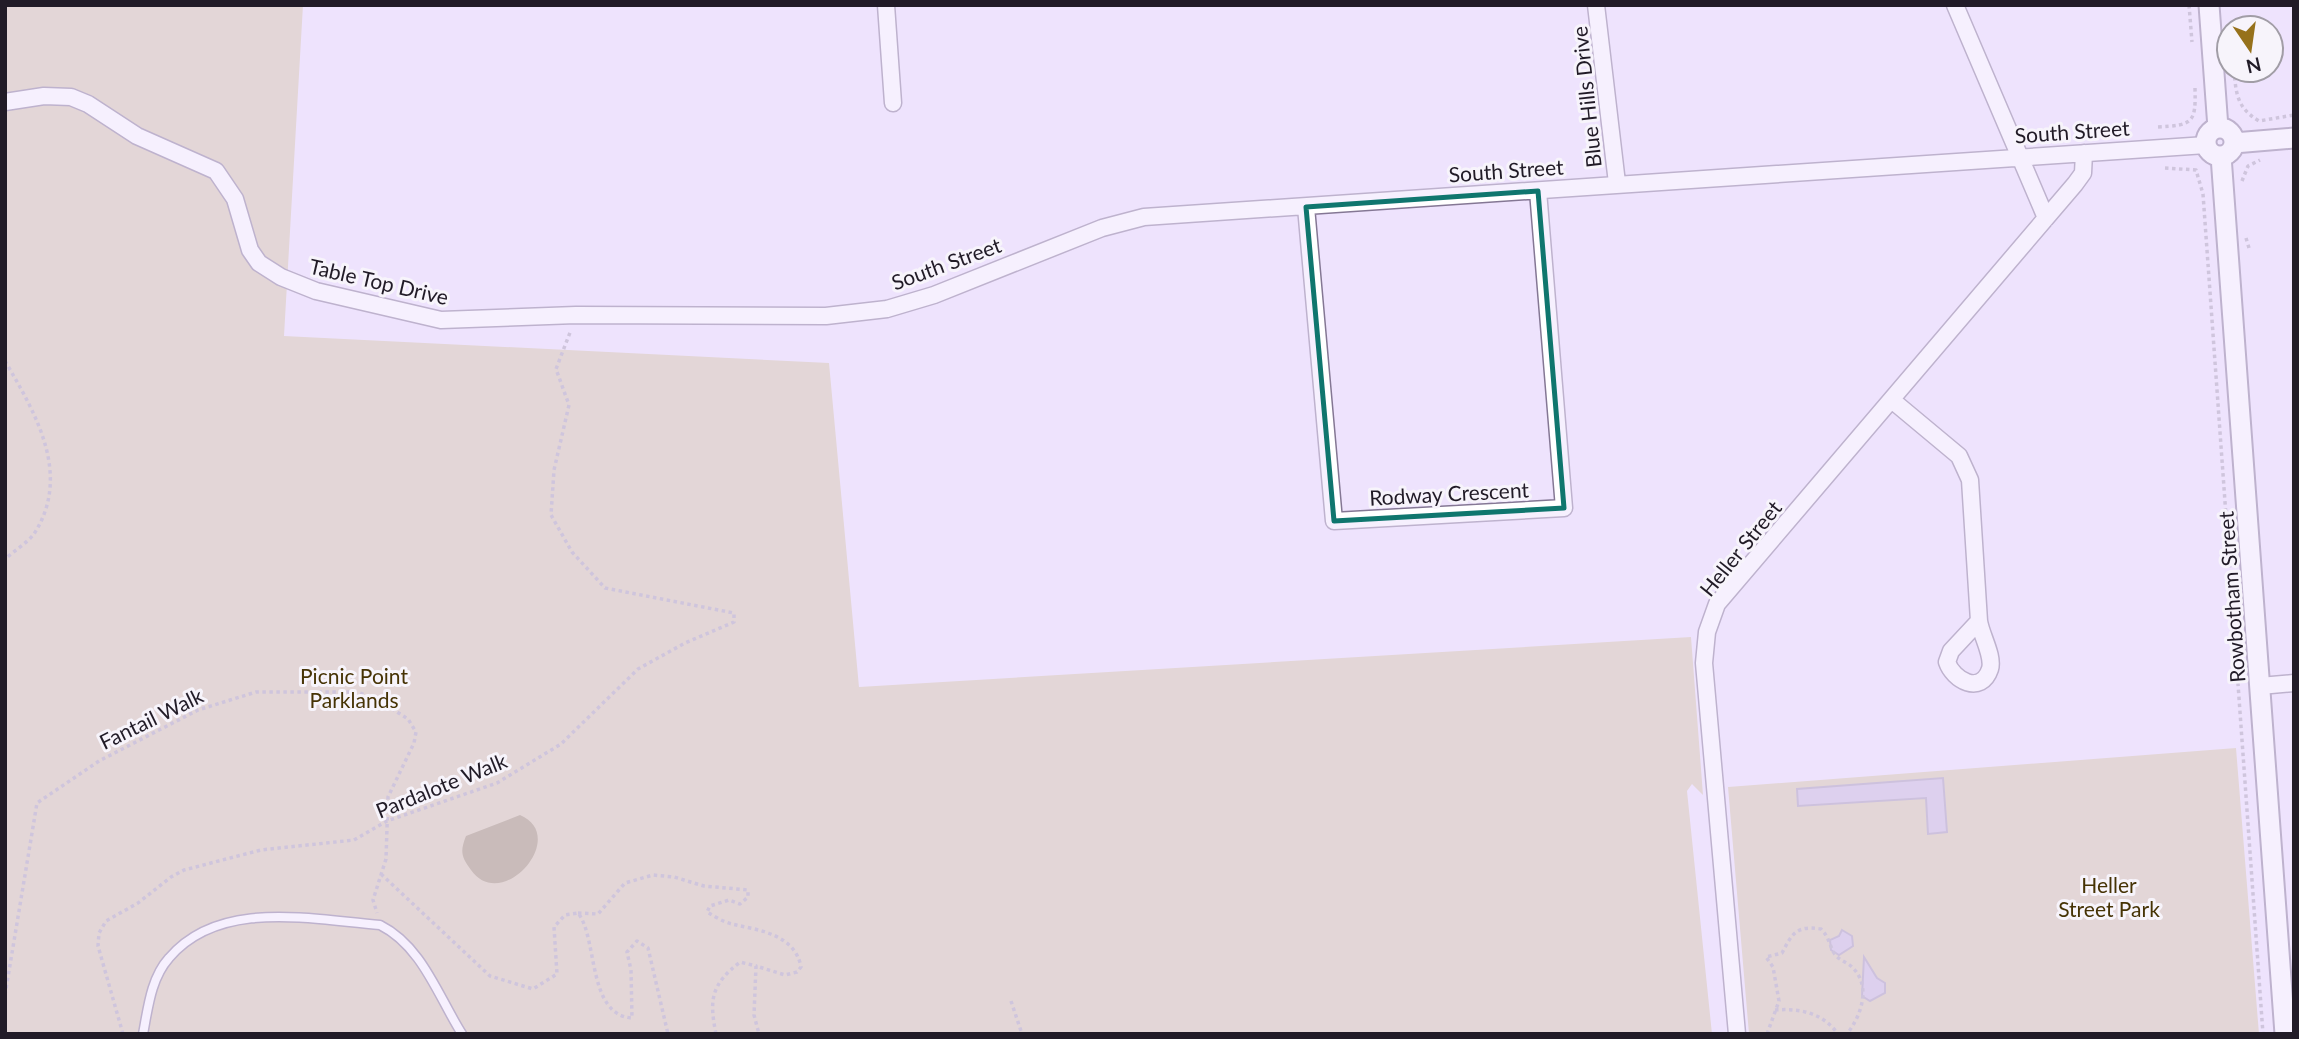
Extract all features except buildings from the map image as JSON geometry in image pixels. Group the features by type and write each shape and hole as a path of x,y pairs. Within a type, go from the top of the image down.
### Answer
{"street":[{"path":"886,5 893,103"},
{"name":"Blue Hills Drive","path":"1597,5 1617,183"},
{"path":"1955,5 2046,218"},
{"path":"2209,5 2218,128 2232,134 2220,148"},
{"name":"Table Top Drive","path":"5,102 44,96 71,97 88,104 137,136 216,171 235,199 250,250 259,263 316,291 441,320 576,315 826,316"},
{"name":"South Street","path":"826,316 887,309 934,295 1102,228 1144,217 2084,153 2220,148 2294,138"},
{"name":"Rowbotham Street","path":"2220,148 2286,1034"},
{"name":"Heller Street","path":"1737,1034 1704,663 1707,632 1717,604 1893,401 2083,173 2084,153"},
{"name":"Rodway Crescent","path":"1306,207 1334,521 1564,508 1538,191"},
{"path":"1893,401 1959,456 1970,480 1979,621"},
{"path":"2260,686 2294,683"}],"lane":[{"path":"142,1034 154,984 169,957 197,936 222,924 254,918 380,925 398,933 417,954 462,1034"}],"path":[{"path":"2235,84 2237,101 2246,113 2259,121 2294,115"},
{"path":"2158,127 2188,123 2193,119 2196,106"},
{"path":"2165,168 2196,170 2203,194 2263,1034"},
{"name":"Pardalote Walk","path":"123,1034 98,946 99,933 106,921 138,903 171,877 184,870 261,850 354,839 387,821 498,783 561,744 638,669 685,643 734,622 734,614 606,588 572,552 551,515 554,470 569,405 556,369 576,315"},
{"path":"5,361 32,408 51,461 51,495 33,535 5,559"},
{"name":"Fantail Walk","path":"5,995 37,803 99,761 198,710 256,692 357,692 380,701 408,719 416,732 414,743 387,797 387,821"},
{"path":"380,925 373,900 386,859 387,821"},
{"path":"381,874 490,976 533,989 557,974 554,927 565,915 598,914 625,883 653,875 674,877 704,886 748,890 748,897 740,904 729,900 710,906 706,912 730,923 756,927 776,936 795,951 801,967 797,972 785,975 740,961 723,975 711,1008 716,1034"},
{"path":"578,913 585,922 595,973 610,1009 619,1017 632,1018 631,970 627,953 637,941 648,948 668,1034"},
{"path":"1767,1034 1779,1001 1773,967 1766,957 1782,953 1789,936 1797,929 1821,929 1830,939 1835,955 1852,967 1863,985 1859,1015 1847,1034"},
{"path":"756,966 754,1015 759,1034"},
{"path":"1011,1001 1022,1034"},
{"path":"1775,1010 1809,1012 1819,1016 1838,1034"}],"highlighted area":[{"path":"1538,191 1564,508 1334,521 1306,207"}],"green space":[{"name":"Picnic Point Parklands","path":"5,5 303,5 284,336 829,363 859,687 1691,637 1703,795 1692,784 1687,791 1712,1034 5,1034"},
{"name":"Heller Street Park","path":"2236,748 2259,1034 1749,1034 1728,787"}],"shaded area":[{"path":"520,815 534,825 538,839 535,853 526,867 513,877 499,883 484,881 471,870 463,857 466,836"}]}
